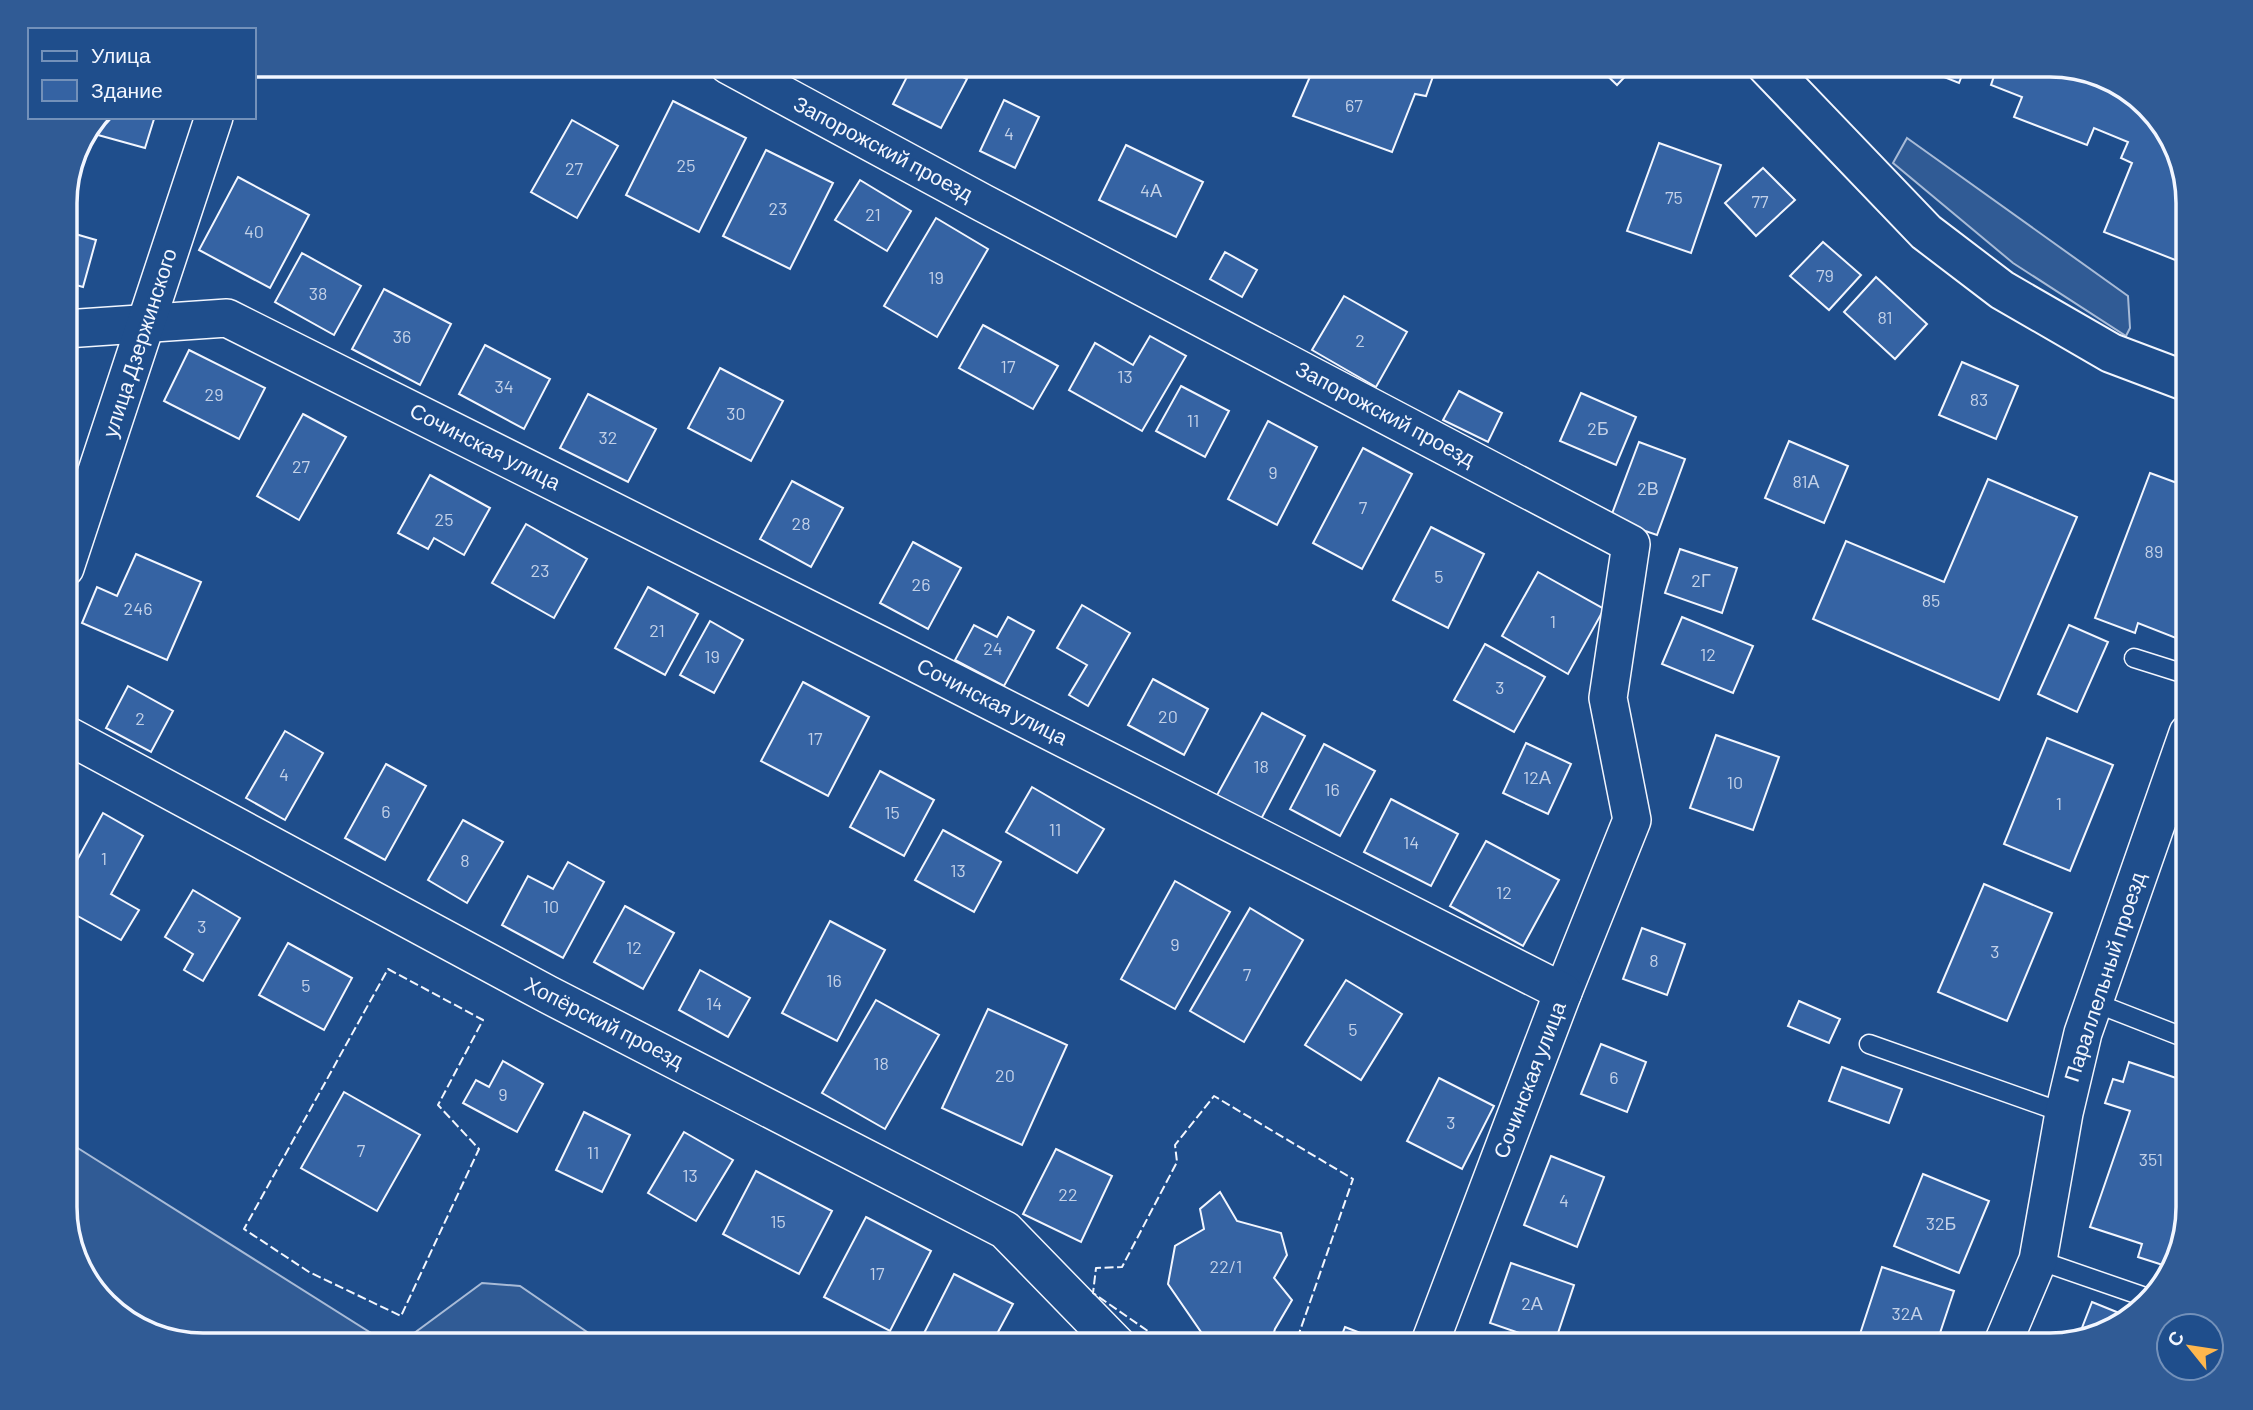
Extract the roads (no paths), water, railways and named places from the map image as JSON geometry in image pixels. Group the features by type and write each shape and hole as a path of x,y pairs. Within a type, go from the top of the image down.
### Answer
{"street":[{"name":"Запорожский проезд","path":"749,77 1632,544 1608,698 1632,820 1563,992"},
{"path":"1777,77 1926,232 2002,290 2111,353 2176,377"},
{"name":"улица Дзержинского","path":"77,532 213,119"},
{"name":"Сочинская улица","path":"77,328 227,318 1563,992 1434,1333"},
{"name":"Хопёрский проезд","path":"77,740 547,994 1005,1230 1105,1333"},
{"name":"Параллельный проезд","path":"2007,1333 2038,1260 2063,1112 2093,1002 2174,817"}],"lane":[{"path":"2134,658 2176,671"},
{"path":"2093,1002 2176,1034"},
{"path":"1869,1044 2063,1112"},
{"path":"2038,1260 2140,1295"}]}
